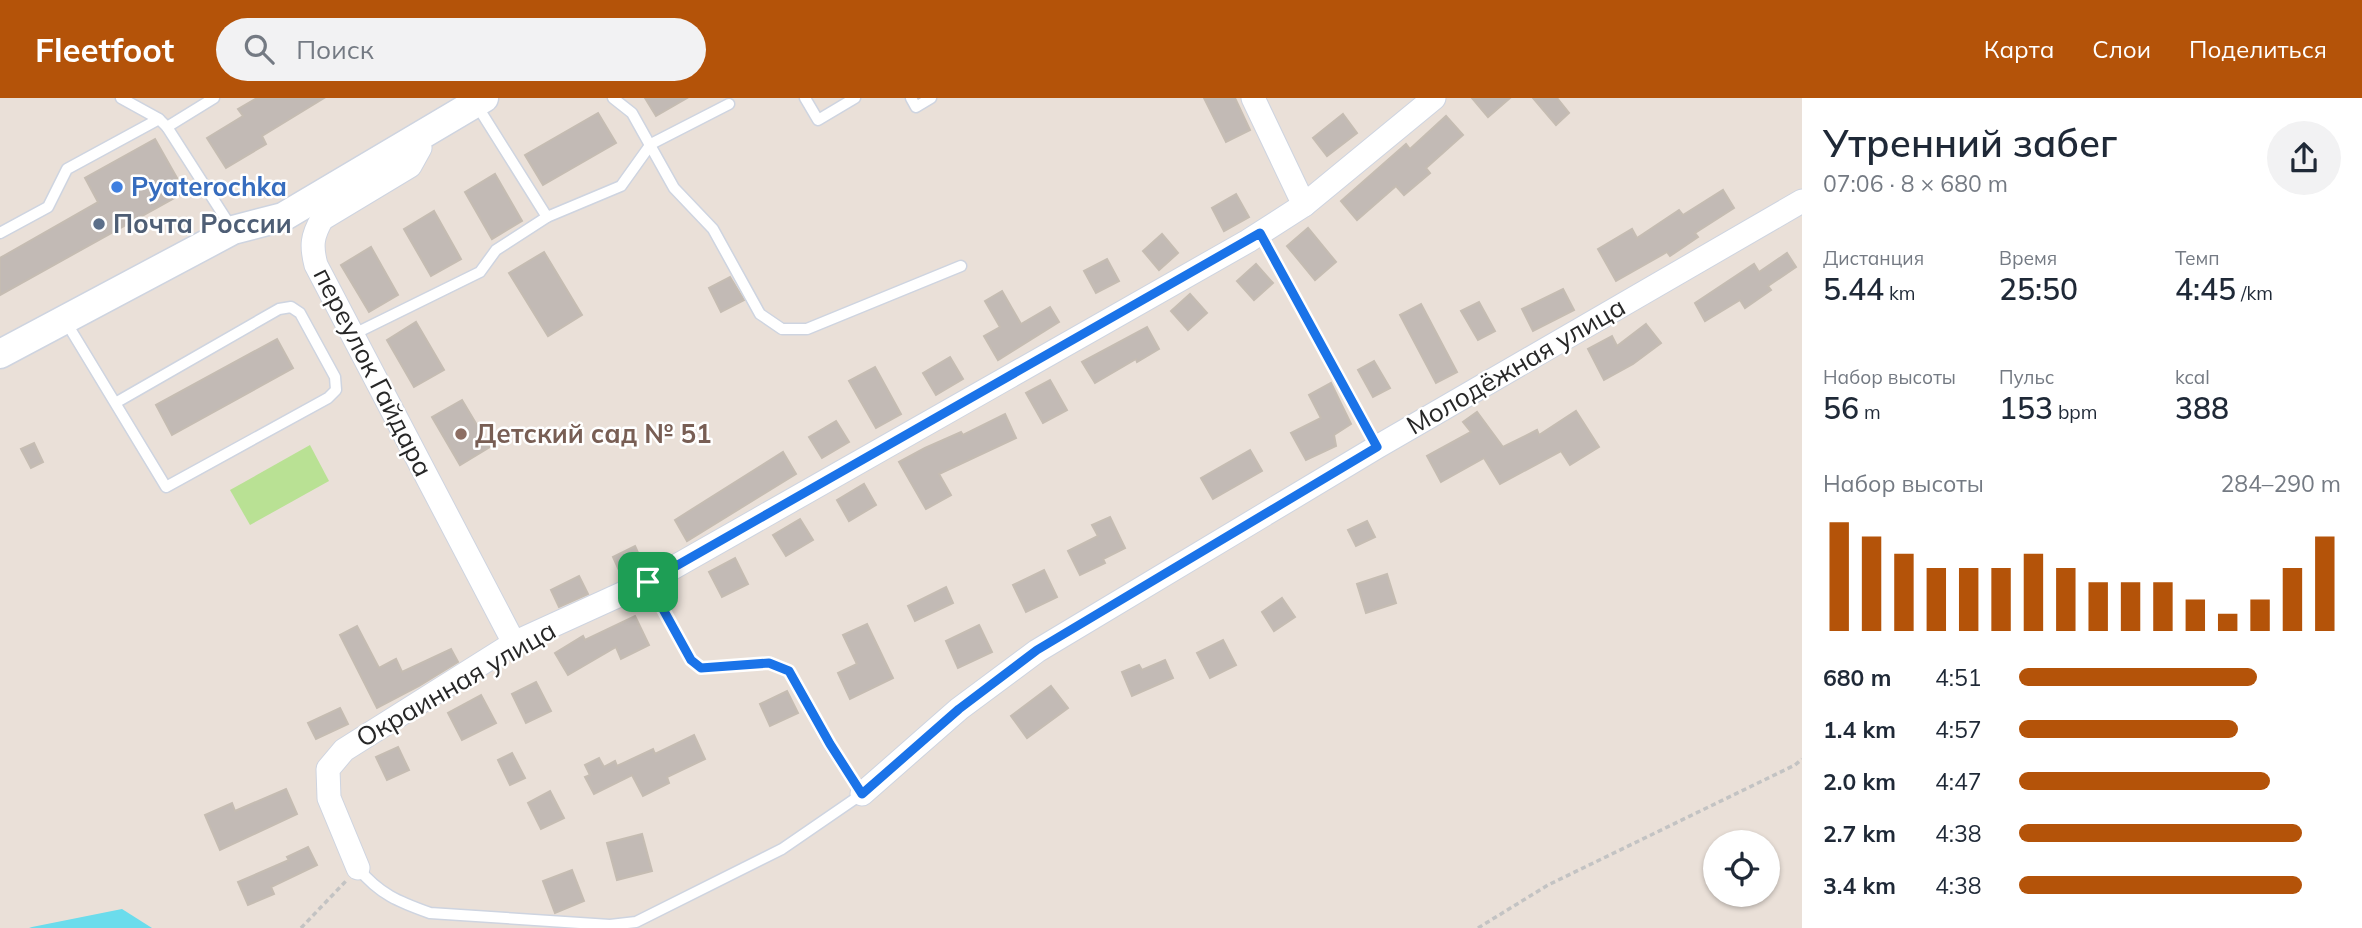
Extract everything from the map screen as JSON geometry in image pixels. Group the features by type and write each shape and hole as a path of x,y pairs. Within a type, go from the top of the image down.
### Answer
{"street":[{"path":"1253,98 1304,205"},
{"name":"Окраинная улица","path":"358,868 329,798 328,769 344,750 514,643 648,582 1260,233 1304,205 1434,98"},
{"path":"0,354 233,230 282,217 480,101"},
{"name":"переулок Гайдара","path":"415,137 420,148 410,166 322,219 314,233 311,248 316,265 514,643"},
{"name":"Молодёжная улица","path":"862,794 959,709 1037,650 1377,447 1802,201"}],"lane":[{"path":"121,98 163,123 233,230"},
{"path":"0,233 48,207 67,169 214,98"},
{"path":"613,98 632,113 674,188 713,229 760,314 782,329 807,329 961,266"},
{"path":"805,98 818,120 855,98"},
{"path":"911,98 916,107 931,98"},
{"path":"480,101 547,218"},
{"path":"352,335 480,272 496,250 547,218 621,186 651,144 729,104"},
{"path":"1260,233 1377,447"},
{"path":"65,319 166,487 328,398 336,390 335,377 300,313 291,307 279,309 117,402"},
{"path":"648,582 691,660 701,668 769,663 789,671 862,794"},
{"name":"Молодёжная улица","path":"358,868 374,887 405,904 430,912 610,925 636,922 782,849 862,794"}],"path":[{"path":"1478,928 1548,885 1795,765 1802,759"},
{"path":"301,928 358,868"}],"green space":[{"path":"310,445 329,481 250,525 230,490"}],"water":[{"path":"122,909 152,928 29,928 32,927"}],"building":[{"path":"257,98 324,98 262,136 266,144 226,168 207,138 243,116 238,109"},
{"path":"645,98 687,98 656,116"},
{"path":"1204,98 1235,98 1250,130 1226,142"},
{"path":"1472,98 1510,98 1488,117"},
{"path":"1533,98 1557,98 1569,113 1556,125"},
{"path":"598,113 616,143 543,185 525,155"},
{"path":"1343,114 1357,133 1327,156 1313,138"},
{"path":"1446,116 1463,135 1426,168 1430,173 1404,195 1396,186 1357,220 1341,201 1406,144 1410,149"},
{"path":"155,139 185,192 0,295 0,258 98,202 85,178"},
{"path":"495,174 522,221 492,239 465,192"},
{"path":"1723,190 1734,208 1695,233 1698,237 1670,256 1667,252 1616,281 1598,249 1632,229 1637,238 1679,210 1683,215"},
{"path":"1236,194 1249,217 1224,231 1212,208"},
{"path":"434,211 461,259 431,276 404,229"},
{"path":"1308,228 1336,262 1315,280 1287,246"},
{"path":"1162,234 1178,253 1159,270 1143,251"},
{"path":"371,247 398,295 369,312 341,265"},
{"path":"544,252 582,315 548,336 509,273"},
{"path":"1787,253 1796,267 1768,286 1771,290 1745,308 1740,300 1705,321 1695,303 1754,264 1759,272"},
{"path":"1107,259 1119,281 1096,293 1084,271"},
{"path":"1256,264 1273,283 1254,300 1237,281"},
{"path":"730,277 744,300 721,312 709,288"},
{"path":"1563,289 1574,310 1533,331 1522,309"},
{"path":"1002,291 1021,324 1050,307 1059,322 998,360 984,336 1000,327 985,301"},
{"path":"1190,294 1207,313 1188,330 1171,311"},
{"path":"1479,302 1495,331 1478,340 1461,311"},
{"path":"1421,304 1457,372 1436,383 1400,315"},
{"path":"416,322 444,370 414,387 387,340"},
{"path":"1646,324 1661,343 1633,364 1604,380 1588,349 1612,336 1617,346"},
{"path":"1147,327 1159,349 1095,383 1082,362"},
{"path":"277,339 293,368 172,435 156,405"},
{"path":"950,357 963,379 936,395 923,373"},
{"path":"1374,361 1390,388 1373,397 1358,370"},
{"path":"875,367 901,414 876,428 849,381"},
{"path":"1050,380 1067,410 1043,423 1026,393"},
{"path":"1331,383 1351,424 1334,435 1336,446 1306,460 1291,433 1321,418 1309,395"},
{"path":"462,400 490,447 460,465 432,417"},
{"path":"1576,411 1599,447 1570,465 1561,451 1500,484 1484,458 1441,482 1427,456 1471,432 1463,422 1477,412 1503,447 1537,430 1539,435"},
{"path":"1005,414 1016,438 939,474 951,495 926,509 899,462"},
{"path":"836,421 849,442 822,458 809,437"},
{"path":"34,443 43,462 31,468 21,449"},
{"path":"1250,450 1262,471 1213,499 1201,478"},
{"path":"783,452 796,474 687,541 675,520"},
{"path":"864,484 876,505 849,521 837,500"},
{"path":"1110,517 1125,548 1103,559 1105,563 1080,575 1068,551 1098,536 1092,525"},
{"path":"800,519 813,540 786,556 773,535"},
{"path":"1367,521 1375,537 1356,546 1348,530"},
{"path":"635,546 644,566 622,577 613,557"},
{"path":"735,558 748,584 722,597 709,572"},
{"path":"1044,570 1057,597 1026,612 1013,585"},
{"path":"1387,574 1396,603 1366,613 1357,584"},
{"path":"579,576 588,594 559,607 551,590"},
{"path":"946,587 953,603 915,621 908,606"},
{"path":"1282,598 1295,617 1274,631 1262,612"},
{"path":"635,616 649,645 621,659 616,647 568,675 555,653 583,636 585,640"},
{"path":"867,624 893,678 850,699 838,673 857,664 843,635"},
{"path":"979,625 992,652 958,668 946,641"},
{"path":"357,626 379,668 396,659 402,672 451,649 458,662 377,708 340,635"},
{"path":"1223,640 1236,665 1210,678 1197,653"},
{"path":"1165,660 1173,678 1132,696 1122,672 1139,665 1142,670"},
{"path":"536,682 551,711 526,723 512,694"},
{"path":"1051,686 1068,708 1027,738 1011,716"},
{"path":"787,691 798,713 770,726 760,704"},
{"path":"481,695 496,723 462,740 448,713"},
{"path":"340,708 348,724 316,739 308,723"},
{"path":"694,735 705,759 667,777 669,783 643,796 632,775 594,794 585,777 590,775 585,765 599,758 604,767 615,761 617,766 653,749 655,754"},
{"path":"398,747 409,770 387,780 376,757"},
{"path":"512,753 525,778 510,785 498,760"},
{"path":"286,789 297,814 220,850 205,815 232,803 235,811"},
{"path":"550,791 564,818 541,829 528,803"},
{"path":"642,834 652,871 617,880 607,843"},
{"path":"308,847 317,865 271,887 274,894 248,905 238,882 289,860 287,857"},
{"path":"572,870 584,901 555,913 543,881"}],"place":[{"name":"Pyaterochka","path":"117,187"},
{"name":"Почта России","path":"99,224"},
{"name":"Детский сад № 51","path":"461,434"}],"route":[{"path":"1260,233 1377,447 1037,650 959,709 862,794 789,671 769,663 701,668 691,660 648,582 1260,233"}]}
